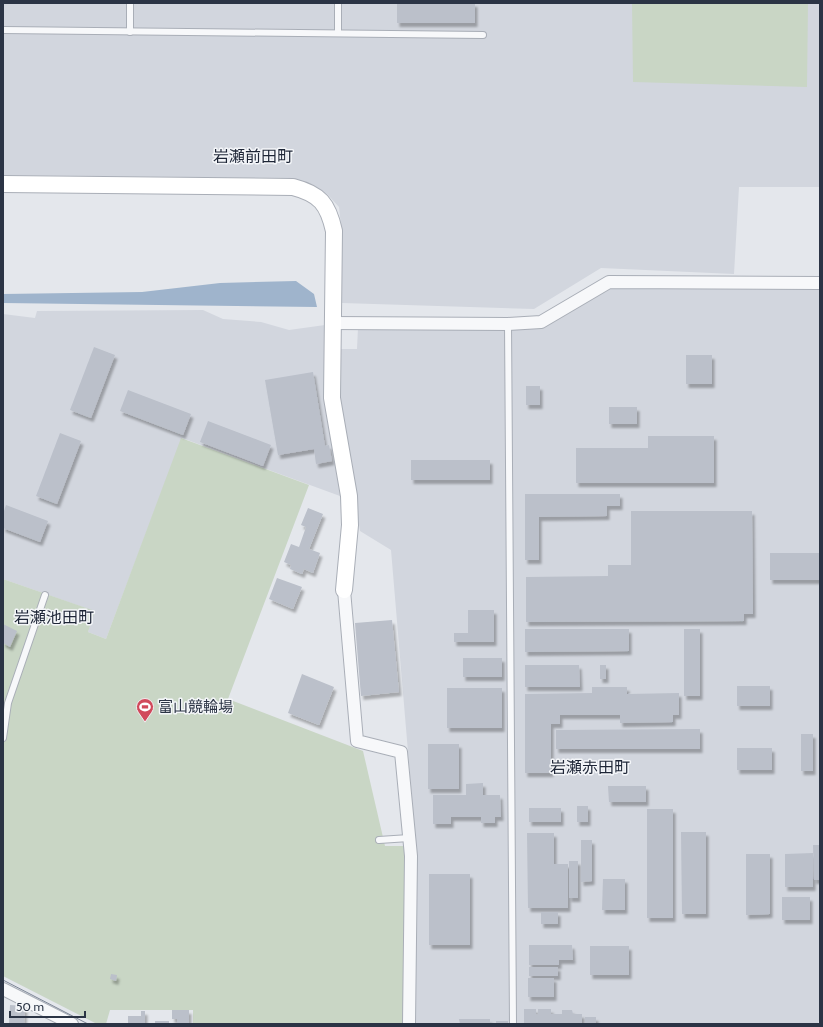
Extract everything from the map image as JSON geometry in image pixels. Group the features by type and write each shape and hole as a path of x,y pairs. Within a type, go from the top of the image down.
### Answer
{"street":[{"path":"3,184 293,187 309,191 322,201 330,216 334,231 332,398 349,496 350,525 344,590 357,741 401,752 410,838 409,1024"},
{"path":"332,323 508,324 541,322 609,282 820,283"},
{"path":"3,989 72,1024"}],"lane":[{"path":"130,3 130,32"},
{"path":"338,3 338,32"},
{"path":"3,30 130,32 338,32 483,35"},
{"path":"508,324 514,1024"},
{"path":"3,738 8,703 45,595"},
{"path":"379,840 410,838"}],"shaded area":[{"path":"3,3 820,3 820,187 739,187 734,274 601,268 534,309 342,303 342,235 339,207 328,195 313,185 292,178 3,175"},
{"path":"612,288 820,290 820,1016 818,1024 413,1024 415,835 391,550 360,531 339,393 340,349 357,349 358,328 541,328"},
{"path":"203,310 223,319 261,322 289,330 325,325 324,394 340,496 182,438 106,639 88,632 94,611 3,579 3,314 35,318 37,311"}],"green space":[{"path":"632,3 808,3 807,87 633,82"},
{"name":"富山競輪場","path":"181,438 309,485 228,699 363,751 385,846 406,846 403,1024 193,1024 193,1010 110,1010 106,1024 97,1024 3,976 3,579 95,611 88,632 106,639"}],"water":[{"path":"296,281 314,294 317,307 3,303 3,294 142,292 220,283"}],"building":[{"path":"397,3 475,3 475,23 397,23"},
{"path":"94,347 115,355 91,418 70,410"},
{"path":"686,355 712,355 712,384 686,384"},
{"path":"313,372 325,446 329,445 332,461 316,464 314,449 278,455 265,380"},
{"path":"526,386 540,386 540,405 526,405"},
{"path":"128,390 191,414 183,435 120,411"},
{"path":"609,407 637,407 637,424 609,424"},
{"path":"208,421 271,445 263,466 200,442"},
{"path":"60,433 81,441 57,504 36,496"},
{"path":"648,436 714,436 714,483 576,483 576,448 648,448"},
{"path":"411,460 490,460 490,480 411,480"},
{"path":"525,494 620,494 620,506 607,506 607,516 539,517 539,560 525,560"},
{"path":"6,505 48,521 40,542 3,528 3,514"},
{"path":"308,508 323,514 309,549 320,553 313,573 304,569 302,574 290,569 291,565 284,562 291,544 299,547 306,527 301,525"},
{"path":"631,511 752,511 753,614 744,614 744,621 526,622 526,577 608,576 608,565 631,565"},
{"path":"770,553 820,553 820,580 770,580"},
{"path":"277,578 302,587 293,609 269,599"},
{"path":"468,610 494,610 494,642 454,642 454,633 468,633"},
{"path":"392,620 399,692 361,696 355,623"},
{"path":"3,624 17,631 10,647 3,643"},
{"path":"525,629 629,629 629,651 525,652"},
{"path":"684,629 700,629 700,696 684,696"},
{"path":"463,658 502,658 502,677 463,677"},
{"path":"525,665 579,665 580,687 525,687"},
{"path":"600,665 606,665 606,679 600,679"},
{"path":"302,674 334,687 319,725 288,713"},
{"path":"737,686 770,686 770,706 737,706"},
{"path":"592,687 627,687 627,694 679,693 679,715 673,715 673,722 620,723 620,715 560,715 560,724 551,724 551,773 525,773 525,694 592,693"},
{"path":"447,688 502,688 502,728 447,728"},
{"path":"700,729 700,749 556,749 556,730"},
{"path":"801,734 813,734 813,771 801,771"},
{"path":"428,744 459,744 459,789 428,789"},
{"path":"737,748 772,748 772,770 737,770"},
{"path":"483,783 483,795 500,795 501,817 495,817 495,823 481,823 481,817 451,817 451,824 433,824 433,795 466,795 466,784"},
{"path":"608,786 646,786 646,802 609,802"},
{"path":"577,806 588,806 588,822 577,822"},
{"path":"529,808 561,808 561,822 529,822"},
{"path":"647,809 673,809 673,918 647,918"},
{"path":"681,832 706,832 706,914 682,914"},
{"path":"527,833 554,833 554,864 568,864 568,908 528,908"},
{"path":"581,840 592,840 592,881 581,882"},
{"path":"813,845 820,845 820,880 814,880"},
{"path":"813,853 813,887 785,887 785,854"},
{"path":"746,854 770,854 770,914 746,915"},
{"path":"569,861 578,861 578,898 569,898"},
{"path":"429,874 470,874 470,945 429,945"},
{"path":"603,879 625,879 625,910 602,910"},
{"path":"782,897 810,897 810,920 782,920"},
{"path":"541,912 558,912 558,924 541,924"},
{"path":"529,945 572,945 573,960 559,960 559,965 529,965"},
{"path":"590,946 629,946 629,975 590,975"},
{"path":"529,967 558,967 558,976 529,976"},
{"path":"111,974 117,975 116,981 110,979"},
{"path":"528,978 554,978 554,997 528,997"},
{"path":"10,1005 25,1006 24,1024 9,1024"},
{"path":"524,1009 536,1009 536,1014 538,1015 538,1009 551,1009 551,1014 562,1014 562,1010 572,1010 573,1014 582,1014 582,1024 524,1024"},
{"path":"172,1010 189,1010 189,1023 177,1024 177,1019 172,1019"},
{"path":"141,1011 145,1011 145,1024 128,1024 128,1016 141,1016"},
{"path":"585,1017 596,1017 596,1024 585,1024"},
{"path":"459,1019 490,1019 490,1024 460,1024"},
{"path":"155,1021 169,1021 169,1024 155,1024"},
{"path":"496,1021 508,1021 508,1024 496,1024"}],"tram line":[{"path":"3,980 88,1024"}],"place":[{"name":"富山競輪場","path":"145,722"}],"district":[{"name":"岩瀬前田町","path":"253,156"},
{"name":"岩瀬池田町","path":"54,617"},
{"name":"岩瀬赤田町","path":"590,767"}]}
